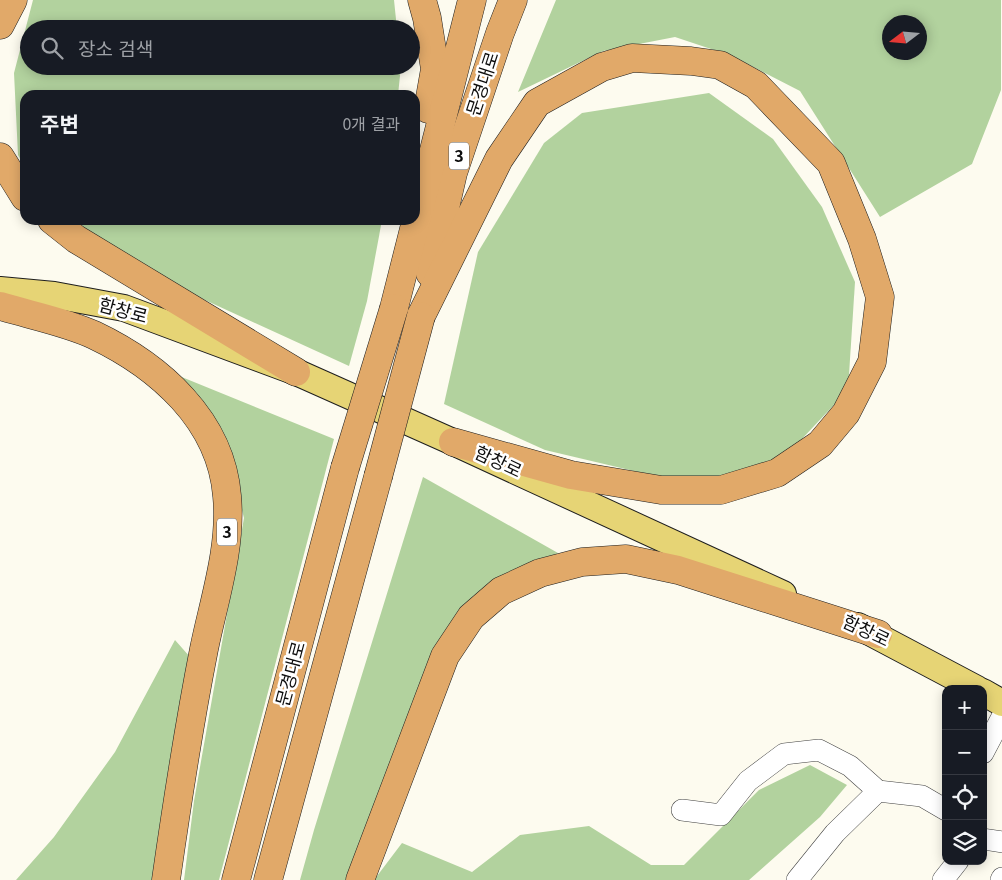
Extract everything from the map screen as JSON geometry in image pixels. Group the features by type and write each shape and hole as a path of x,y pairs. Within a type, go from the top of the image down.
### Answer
{"highway":[{"path":"0,25 13,0"},
{"path":"420,156 435,68 427,18 422,0"},
{"name":"문경대로","path":"420,205 472,0"},
{"name":"문경대로","path":"268,880 421,316 453,173 513,0"},
{"path":"421,316 499,159 537,103 602,67 632,58 692,60 720,65 756,85 831,163 862,239 880,297 872,362 846,413 820,444 777,473 721,490 661,490 571,476 454,442"},
{"path":"0,157 20,189"},
{"path":"58,225 76,239 296,372"},
{"name":"3","path":"394,308 408,225"},
{"name":"문경대로","path":"236,880 345,468 394,308 415,225"},
{"name":"3","path":"0,306 93,335 150,368 185,400 215,446 227,495 226,538 203,654 166,880"},
{"path":"360,880 445,656 472,617 501,591 540,573 574,564 626,559 678,570 878,634"}],"main road":[{"name":"함창로","path":"0,290 54,295 124,308 296,372 454,442 785,595 878,634 970,685"},
{"path":"987,694 1002,703"}],"lane":[{"path":"987,745 1002,717"},
{"path":"682,810 721,815 748,782 784,754 820,750 850,766 878,791 922,796 942,808"},
{"path":"797,880 835,833 878,791"},
{"path":"987,840 1002,842"},
{"path":"943,880 955,865"}],"green space":[{"path":"33,0 394,0 396,20 28,20"},
{"path":"556,0 1001,0 1001,90 972,164 880,217 800,91 732,56 675,37 603,51 518,92"},
{"path":"20,50 20,75 400,75 399,90 20,90 20,158 18,155 14,73"},
{"path":"709,93 773,139 822,207 855,282 848,390 783,459 693,485 545,450 444,404 478,252 544,143 582,113"},
{"path":"65,225 381,225 367,301 349,366 181,289"},
{"path":"162,369 334,439 219,880 184,880 194,801 244,518 227,452"},
{"path":"423,477 558,553 470,602 346,880 300,880 314,830"},
{"path":"175,640 190,657 158,880 16,880 54,837 115,752"},
{"path":"810,765 847,785 820,817 749,880 374,880 402,843 472,872 520,835 589,826 651,865 684,865 759,790"}]}
